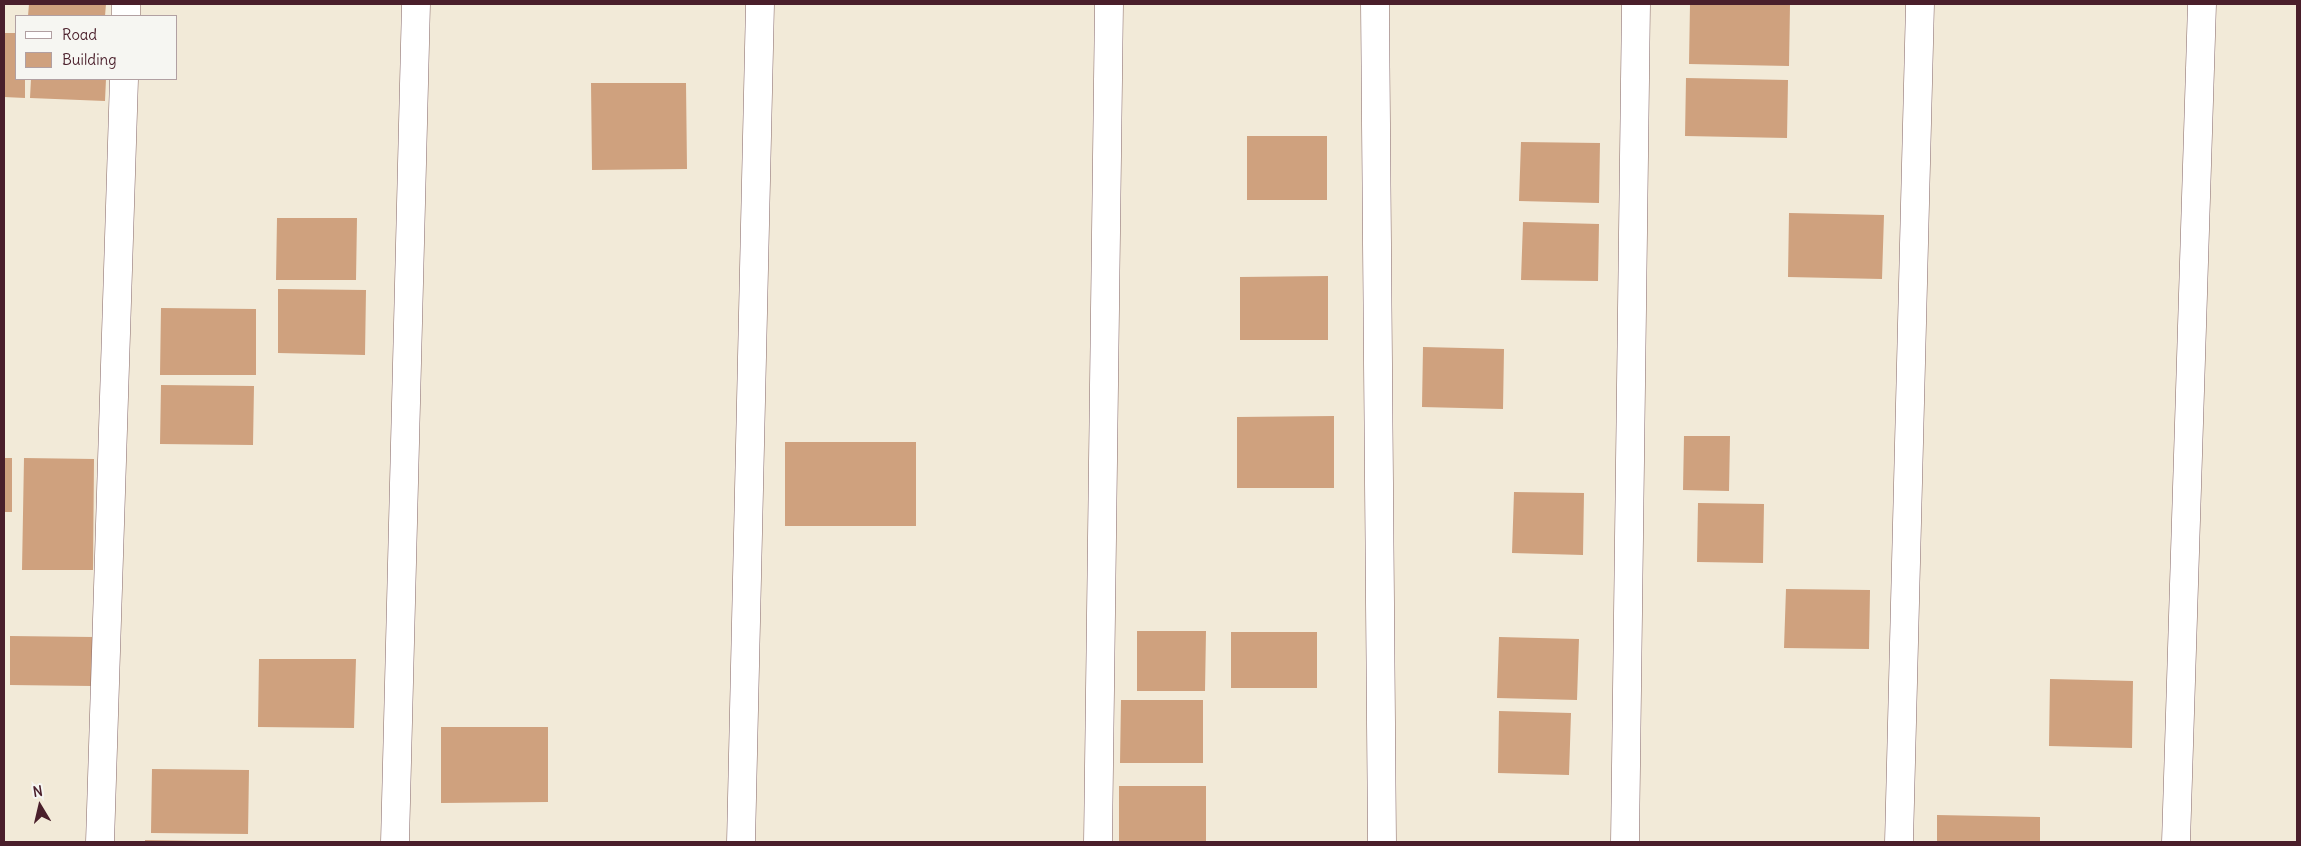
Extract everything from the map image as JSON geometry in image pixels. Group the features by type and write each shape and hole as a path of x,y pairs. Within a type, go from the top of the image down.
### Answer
{"street":[{"path":"394,842 416,4"},
{"path":"741,842 760,4"},
{"path":"1098,842 1110,4"},
{"path":"1376,4 1382,842"},
{"path":"1625,842 1636,4"},
{"path":"1899,842 1920,4"},
{"path":"2176,842 2202,4"},
{"path":"100,842 124,80"}],"building":[{"path":"29,4 106,4 105,15 28,15"},
{"path":"1690,4 1790,5 1789,66 1689,64"},
{"path":"4,33 15,33 15,80 25,80 25,98 4,97"},
{"path":"1686,78 1788,80 1787,138 1685,136"},
{"path":"31,80 106,80 105,101 30,98"},
{"path":"591,83 686,83 687,169 592,170"},
{"path":"1247,136 1327,136 1327,200 1247,200"},
{"path":"1521,142 1600,143 1599,203 1519,201"},
{"path":"1789,213 1884,215 1882,279 1788,277"},
{"path":"277,218 357,218 356,280 276,280"},
{"path":"1523,222 1599,224 1598,281 1521,280"},
{"path":"1328,276 1328,340 1240,340 1240,277"},
{"path":"278,289 366,290 365,355 278,353"},
{"path":"161,308 256,309 256,375 160,375"},
{"path":"1423,347 1504,349 1503,409 1422,407"},
{"path":"161,385 254,386 253,445 160,444"},
{"path":"1334,416 1334,488 1237,488 1237,417"},
{"path":"1684,436 1730,436 1729,491 1683,490"},
{"path":"785,442 916,442 916,526 785,526"},
{"path":"4,458 12,458 12,512 4,512"},
{"path":"24,458 94,459 93,570 22,570"},
{"path":"1514,492 1584,493 1583,555 1512,553"},
{"path":"1698,503 1764,504 1763,563 1697,562"},
{"path":"1786,589 1870,590 1869,649 1784,648"},
{"path":"1137,631 1206,631 1205,691 1137,691"},
{"path":"1231,632 1317,632 1317,688 1231,688"},
{"path":"10,636 93,637 92,686 10,685"},
{"path":"1499,637 1579,639 1577,700 1497,698"},
{"path":"259,659 356,659 354,728 258,727"},
{"path":"2050,679 2133,681 2132,748 2049,746"},
{"path":"1121,700 1203,700 1203,763 1120,763"},
{"path":"1499,711 1571,713 1569,775 1498,773"},
{"path":"441,727 548,727 548,802 441,803"},
{"path":"152,769 249,770 248,834 151,833"},
{"path":"1119,786 1206,786 1206,842 1119,842"},
{"path":"1937,815 2040,817 2040,842 1937,842"},
{"path":"145,840 207,841 207,842 145,842"}]}
